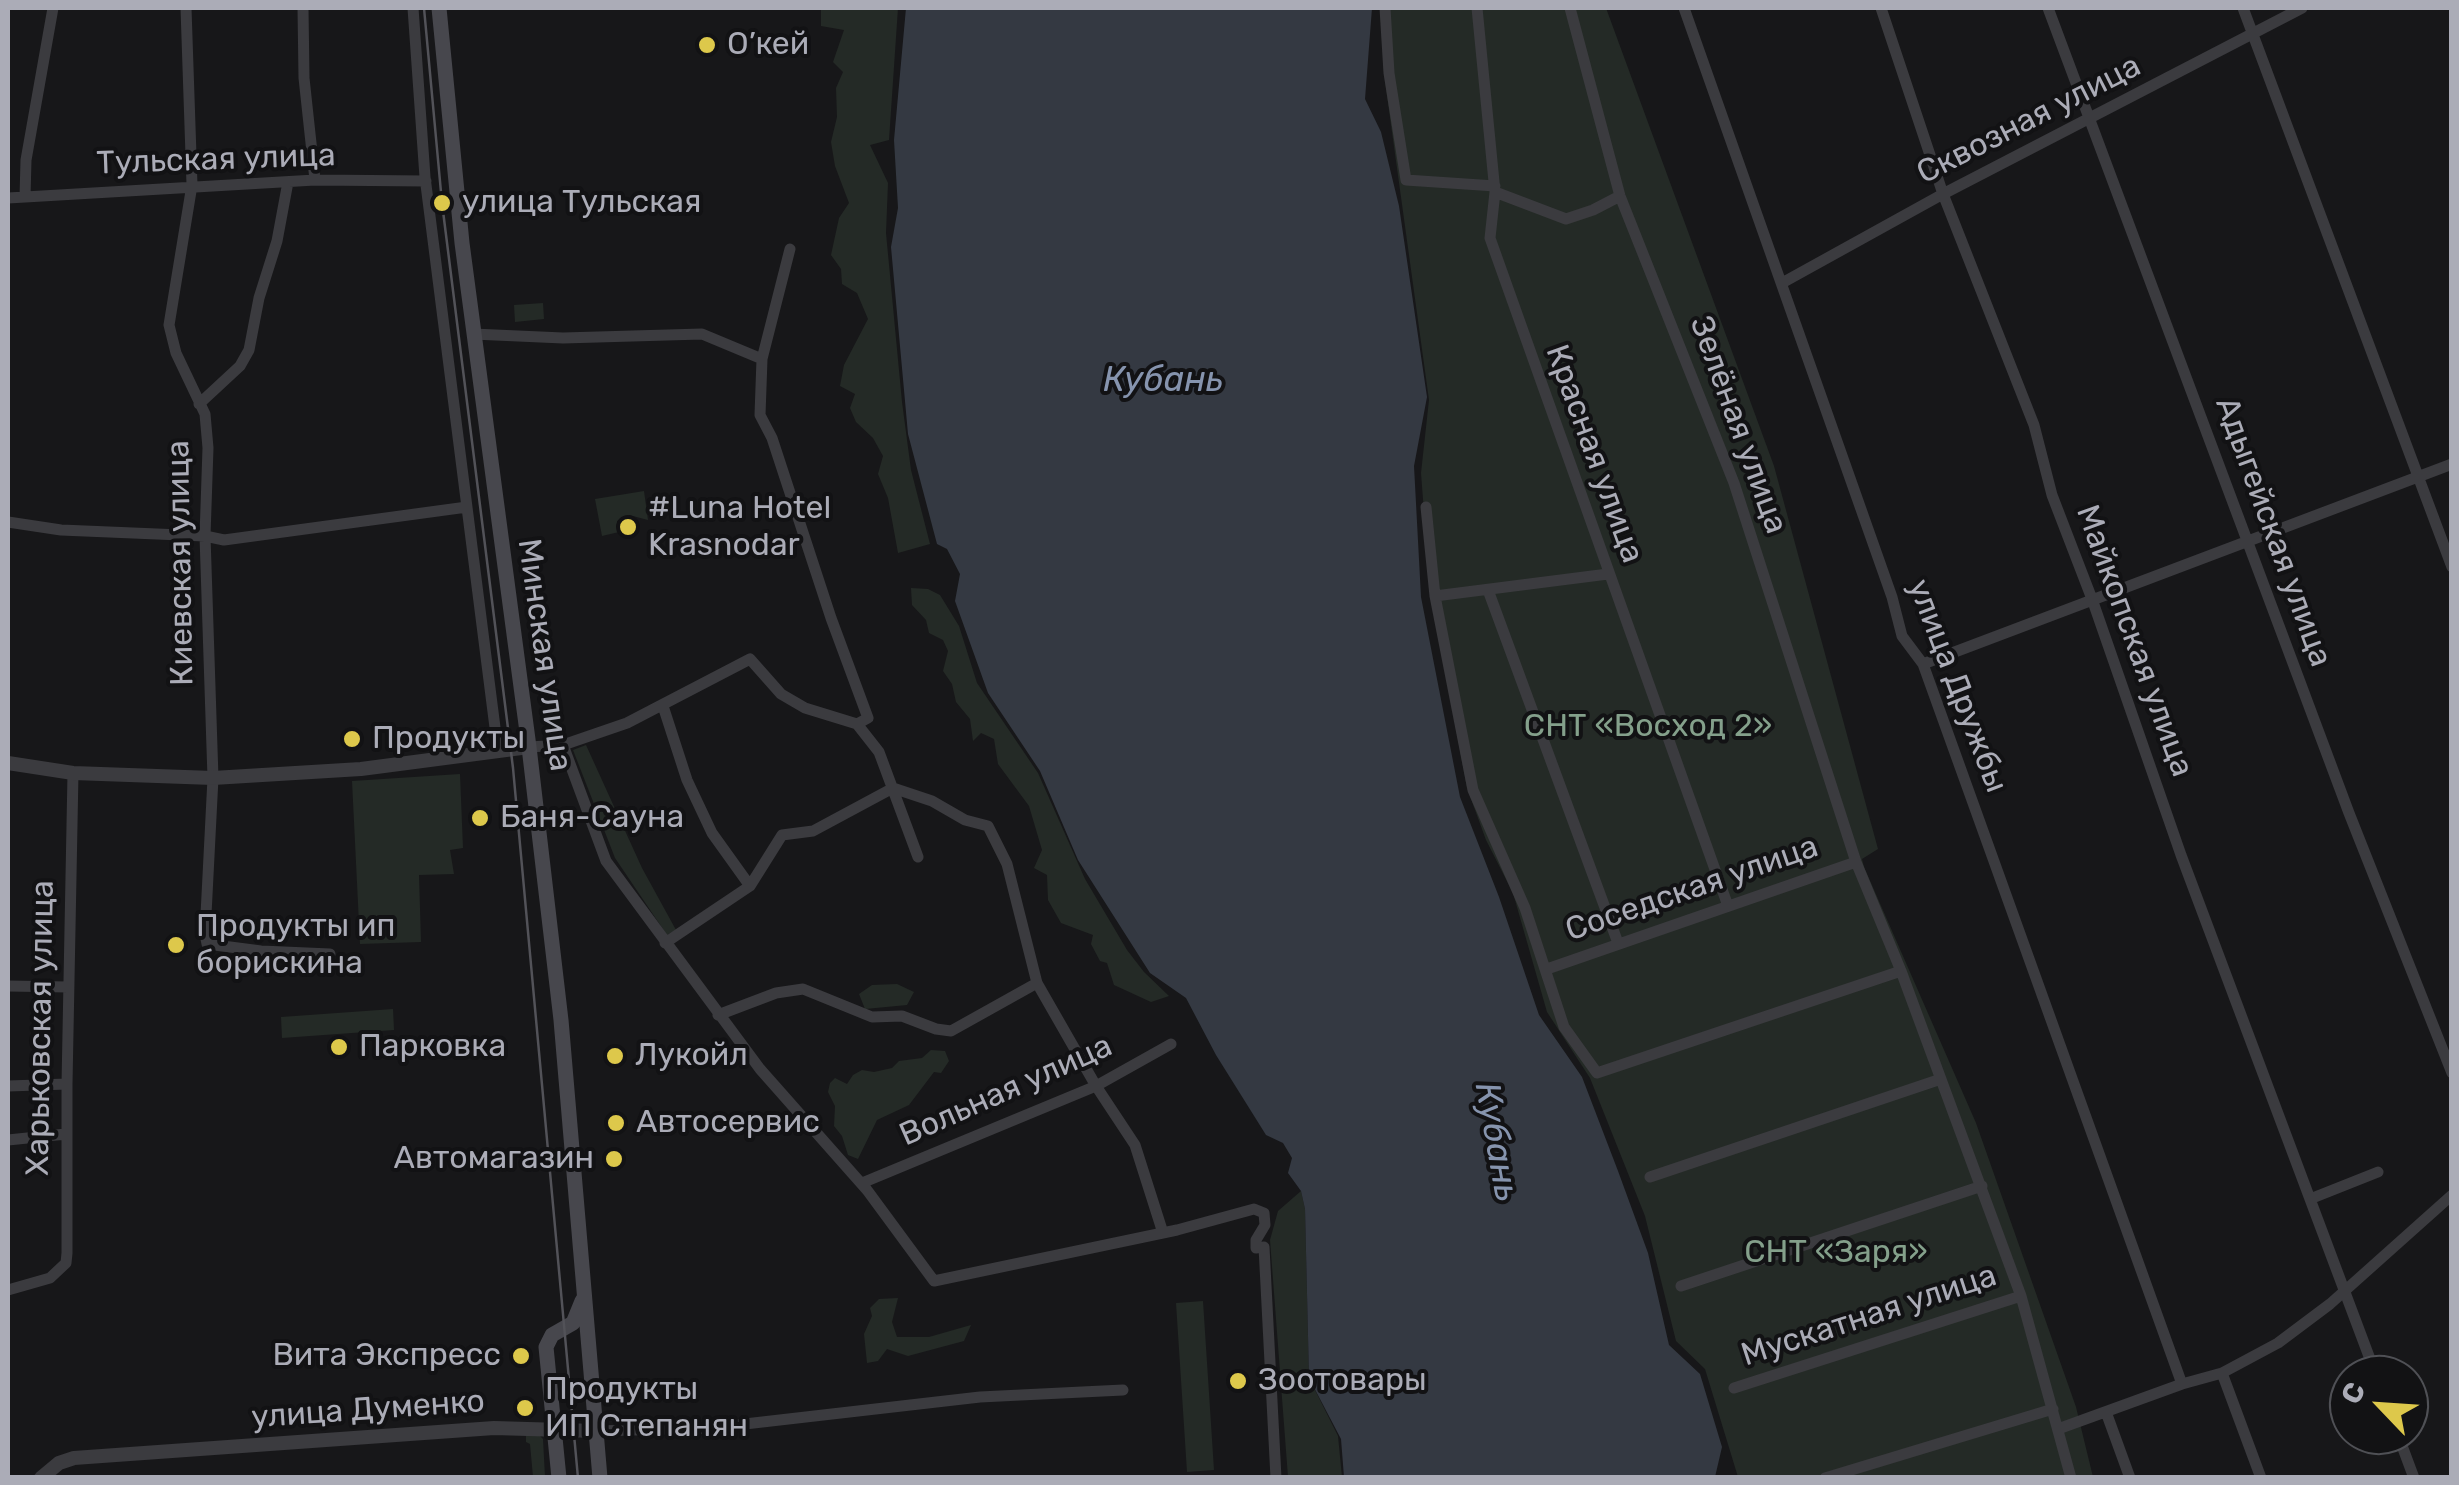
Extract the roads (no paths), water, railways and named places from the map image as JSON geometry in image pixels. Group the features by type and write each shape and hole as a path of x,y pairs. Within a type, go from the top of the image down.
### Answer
{"main road":[{"name":"Минская улица","path":"439,8 453,169 529,747 566,1065 600,1478"},
{"path":"559,1478 546,1347 552,1336 577,1318 584,1282"},
{"path":"565,1327 583,1342 590,1366"}],"street":[{"path":"25,196 26,160 53,8"},
{"name":"Киевская улица","path":"186,8 192,185 169,325 176,353 204,414 208,448 205,536 213,778 205,934 207,944 330,954"},
{"path":"303,8 304,78 316,180"},
{"name":"Минская улица","path":"412,8 426,181 498,751"},
{"path":"1385,8 1389,73 1406,180 1495,189 1566,219 1620,196"},
{"name":"Красная улица","path":"1477,8 1495,189 1490,238 1728,906"},
{"name":"Зелёная улица","path":"1570,8 1620,196 1734,484 1856,862 1901,970 2022,1296 2072,1478"},
{"name":"улица Дружбы","path":"1684,8 1892,597 1902,636 1923,664 2182,1384"},
{"name":"Майкопская улица","path":"1881,8 1943,194 2034,425 2052,495 2181,855 2369,1355"},
{"name":"Адыгейская улица","path":"2048,8 2246,542 2452,1073"},
{"path":"2243,8 2452,567"},
{"name":"Сквозная улица","path":"1782,283 1943,194 2302,8"},
{"name":"Тульская улица","path":"8,198 192,185 426,181"},
{"path":"199,404 240,366 249,350 288,182"},
{"path":"790,249 762,359 760,415 772,438 868,718 857,724"},
{"path":"474,334 563,338 702,334 762,359"},
{"path":"1923,664 2452,464"},
{"path":"1426,507 1435,596 1473,790 1525,908 1564,1027 1597,1073 1901,970"},
{"path":"8,522 61,530 224,540 467,508"},
{"path":"1435,596 1608,574"},
{"path":"1488,590 1618,943"},
{"path":"8,764 73,773 213,778 361,768 564,745 627,724 750,659 780,694 805,708 857,724 878,752 918,857"},
{"path":"662,706 687,780 712,833 750,886"},
{"name":"Минская улица","path":"564,745 606,861 760,1070 862,1183 934,1281 1163,1233"},
{"name":"Харьковская улица","path":"8,1290 50,1278 66,1263 73,773"},
{"path":"665,943 750,886 782,835 813,832 894,788 932,801 965,820 988,826 1007,864 1037,983 1096,1086 1135,1144 1163,1233 1254,1209 1264,1213 1266,1218 1256,1248 1264,1247 1276,1478"},
{"name":"Соседская улица","path":"1547,969 1856,862"},
{"path":"718,1015 776,993 804,988 872,1017 902,1016 951,1031 1037,983"},
{"path":"8,986 68,987"},
{"name":"Вольная улица","path":"862,1183 1096,1086 1171,1044"},
{"path":"1650,1177 1941,1078"},
{"path":"8,1086 66,1084"},
{"path":"8,1140 66,1134"},
{"path":"2310,1200 2378,1172"},
{"path":"1681,1286 1982,1186"},
{"path":"2058,1429 2222,1373 2278,1343 2345,1291 2452,1195"},
{"name":"Мускатная улица","path":"1734,1388 2022,1296"},
{"path":"2222,1373 2261,1478"},
{"name":"улица Думенко","path":"40,1478 59,1463 74,1458 494,1428 710,1428 980,1396 1123,1390"},
{"path":"1825,1478 2054,1409"},
{"path":"2106,1412 2130,1478"}],"water":[{"name":"Кубань","path":"906,8 1372,8 1365,99 1381,132 1399,206 1427,397 1414,466 1421,597 1460,797 1539,1015 1582,1077 1618,1171 1648,1253 1669,1345 1700,1374 1722,1447 1715,1477 1344,1477 1341,1439 1309,1378 1305,1209 1301,1191 1288,1173 1292,1158 1283,1143 1266,1135 1186,998 1150,973 1078,860 1040,771 988,693 955,601 960,574 947,549 937,544 908,434 891,247 898,208 894,140"}],"tram line":[{"path":"424,8 442,203 513,768 578,1478"}],"place":[{"name":"О’кей","path":"707,45"},
{"name":"улица Тульская","path":"442,203"},
{"name":"#Luna Hotel Krasnodar","path":"628,527"},
{"name":"Продукты","path":"352,739"},
{"name":"Баня-Сауна","path":"480,818"},
{"name":"Продукты ип борискина","path":"176,945"},
{"name":"Парковка","path":"339,1047"},
{"name":"Лукойл","path":"615,1056"},
{"name":"Автосервис","path":"616,1123"},
{"name":"Автомагазин","path":"614,1159"},
{"name":"Вита Экспресс","path":"521,1356"},
{"name":"Зоотовары","path":"1238,1381"},
{"name":"Продукты ИП Степанян","path":"525,1408"}],"park label":[{"name":"СНТ «Восход 2»","path":"1648,727"},
{"name":"СНТ «Заря»","path":"1836,1253"}]}
